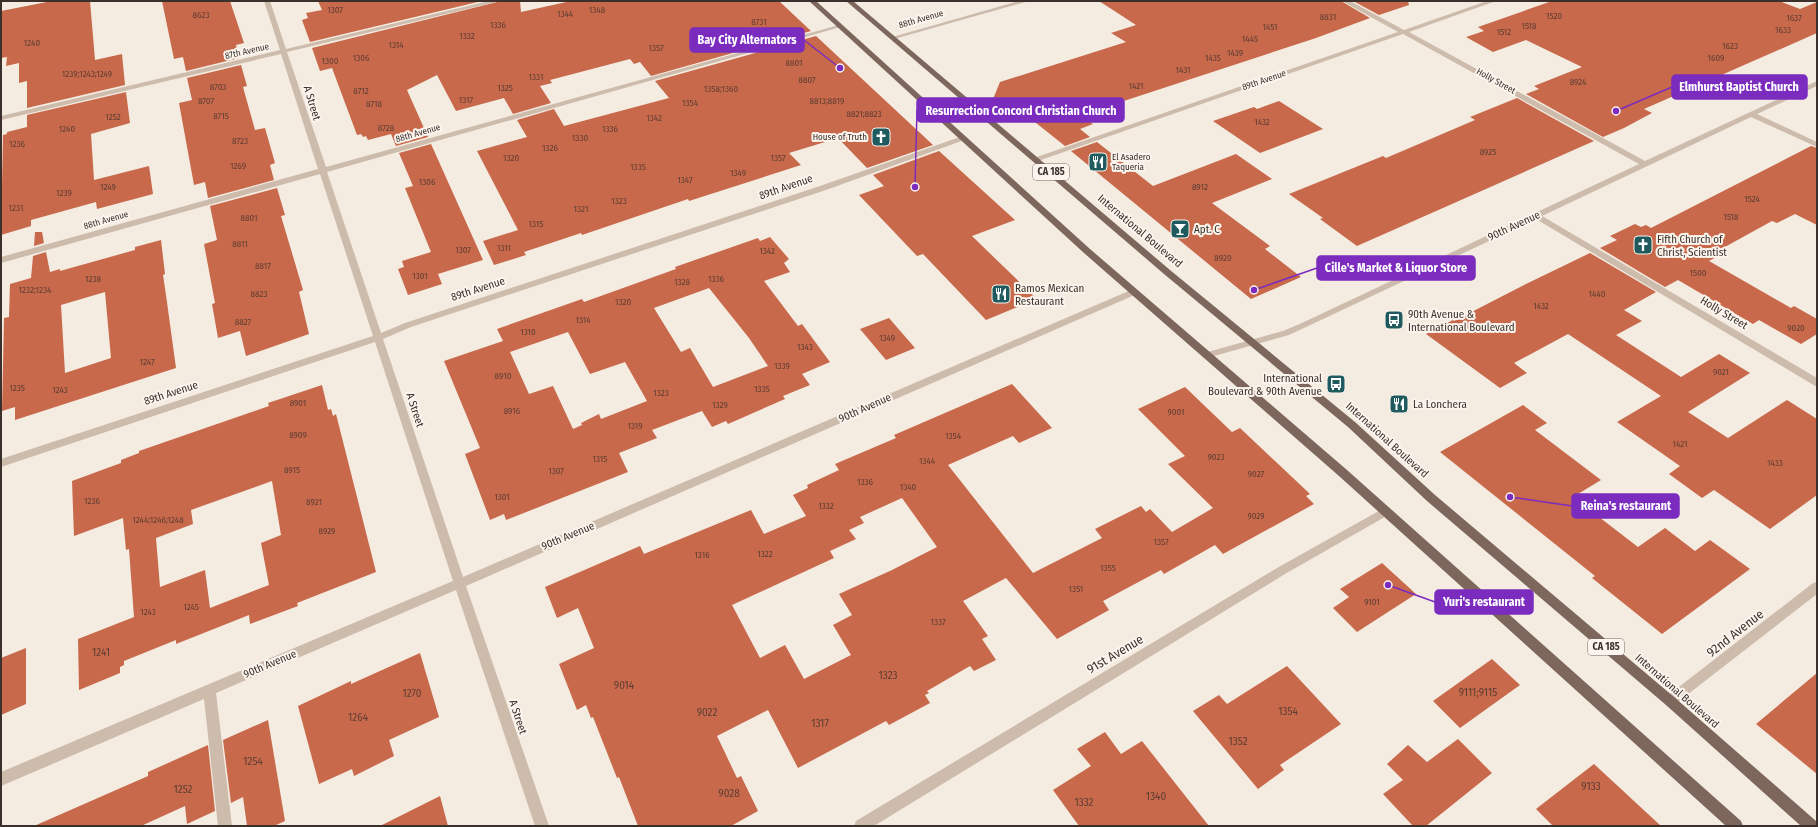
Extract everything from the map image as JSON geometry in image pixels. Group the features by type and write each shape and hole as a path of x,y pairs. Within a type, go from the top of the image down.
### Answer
{"main road":[{"name":"CA 185","path":"812,1 1134,292 1386,511 1736,826"},
{"name":"International Boulevard","path":"850,1 1401,468 1431,498 1670,701 1812,826"}],"street":[{"name":"A Street","path":"267,1 285,51 299,101 542,826"},
{"name":"87th Avenue","path":"1,118 497,1"},
{"name":"88th Avenue","path":"892,38 1026,1"},
{"name":"Holly Street","path":"1345,1 1645,164"},
{"name":"89th Avenue","path":"1035,159 1493,1"},
{"name":"88th Avenue","path":"1,260 841,26"},
{"name":"90th Avenue","path":"1207,355 1286,333 1304,325 1817,83"},
{"path":"1750,114 1817,145"},
{"name":"89th Avenue","path":"1,463 379,337 408,325 823,188 963,139"},
{"name":"Holly Street","path":"1536,216 1817,383"},
{"name":"90th Avenue","path":"1,779 1134,292"},
{"name":"91st Avenue","path":"861,826 1281,571 1386,511"},
{"name":"92nd Avenue","path":"1670,701 1817,587"},
{"path":"209,690 225,826"}],"building":[{"path":"52,1 90,1 95,60 122,54 125,85 27,108 27,81 19,83 19,63 6,66 7,57 1,58 1,11"},
{"path":"162,1 230,1 244,43 236,45 239,58 186,71 183,57 174,59"},
{"path":"318,1 482,1 310,42 302,20 308,18 306,13 322,10"},
{"path":"501,1 520,1 521,12 571,1 779,1 811,31 651,76 640,62 634,64 630,59 550,80 552,83 540,86 551,103 513,114 504,98 456,111 437,75 407,90 428,137 396,146 391,134 368,140 366,136 363,137 361,134 357,135 332,68 320,71 312,48"},
{"path":"1099,1 1341,1 1370,18 1316,38 1081,115 1093,124 1080,129 1090,137 1065,146 1016,107 991,104 1000,82 1126,42 1111,33 1136,25"},
{"path":"1353,1 1408,1 1409,5 1379,15"},
{"path":"1552,1 1779,1 1800,9 1817,2 1817,33 1644,109 1652,113 1603,137 1526,94 1539,89 1534,86 1582,67 1526,40 1493,52 1466,37 1484,31 1478,27"},
{"path":"816,36 933,145 867,168 838,138 789,153 801,165 689,201 688,199 582,235 581,233 524,252 526,255 494,265 483,241 518,230 477,151 527,137 517,120 554,109 564,126 669,98 655,81"},
{"path":"241,65 247,86 243,87 255,130 265,128 275,163 270,165 274,180 208,198 205,182 194,185 179,103 192,100 187,78"},
{"path":"126,92 130,123 91,134 94,180 149,166 153,194 97,209 96,202 31,220 31,226 1,235 3,135 7,134 7,132 27,127 27,115"},
{"path":"1517,98 1594,141 1357,246 1320,219 1323,218 1289,194 1383,156 1386,158 1475,120 1470,117"},
{"path":"1279,101 1323,129 1260,153 1213,121 1254,107 1257,109"},
{"path":"1097,142 1153,186 1236,154 1272,179 1212,203 1270,246 1265,249 1301,277 1251,299 1071,151"},
{"path":"431,144 483,260 438,274 442,284 408,295 398,269 404,267 402,261 431,252 405,188 413,186 399,153"},
{"path":"1811,146 1817,148 1817,225 1795,214 1777,223 1772,221 1723,248 1727,251 1709,261 1791,308 1794,306 1817,319 1817,334 1801,344 1759,320 1753,324 1678,280 1665,287 1600,248 1617,240 1610,236 1635,224 1641,227 1646,225 1651,228"},
{"path":"939,151 1015,220 972,236 1037,299 986,320 923,254 917,256 859,195 884,186 873,175"},
{"path":"277,188 285,215 281,216 303,290 299,292 309,334 246,356 240,331 218,338 212,304 215,303 204,244 217,240 210,206"},
{"path":"35,232 42,232 44,243 34,246"},
{"path":"770,237 789,259 784,263 790,272 764,281 798,326 802,324 830,362 802,374 810,385 783,396 785,399 728,424 726,421 712,427 702,411 652,430 657,438 619,453 628,472 506,520 504,514 490,520 465,454 480,448 444,361 503,341 497,329 582,299 584,302 676,269 675,267 758,238 760,241","holes":["709,288 749,338 768,366 713,387 690,348 681,352 654,308","568,332 590,374 625,362 647,401 601,419 599,414 573,429 553,386 529,394 510,352"]},
{"path":"161,240 165,274 163,275 176,368 15,420 15,407 2,411 4,318 9,317 10,284 31,278 33,256 46,252 50,272 60,269 60,271 135,250 135,247","holes":["105,292 111,358 65,373 61,305"]},
{"path":"1590,253 1656,292 1624,310 1642,321 1616,335 1681,377 1719,354 1750,373 1688,412 1728,438 1787,400 1817,419 1817,495 1770,529 1714,490 1702,498 1669,474 1680,466 1617,422 1661,396 1568,334 1514,363 1527,373 1500,388 1426,334"},
{"path":"889,318 915,348 886,360 860,329"},
{"path":"1012,384 1052,428 1019,443 1013,436 948,465 1033,573 1102,538 1095,529 1141,506 1146,512 1150,509 1172,532 1213,508 1168,464 1185,456 1138,409 1185,387 1232,432 1240,428 1310,494 1306,496 1314,504 1223,554 1215,545 1164,574 1161,570 1103,601 1109,610 1057,639 1006,578 963,601 988,636 982,639 996,660 974,671 970,666 927,691 929,693 925,695 930,703 889,725 886,721 798,768 768,710 717,736 737,778 741,776 758,811 731,826 638,826 593,717 591,718 586,705 577,710 559,664 594,648 578,608 557,618 545,587 640,546 644,554 751,510 764,534 806,516 793,495 808,488 807,485 839,470 835,464 896,438 894,435","holes":["902,498 937,547 892,570 839,594 852,615 833,625 851,655 804,679 785,645 760,658 732,605 834,558 830,551 856,539 849,530 864,523 860,517"]},
{"path":"322,385 328,410 331,409 333,416 336,414 376,572 297,603 298,606 250,624 249,615 176,644 176,640 124,661 124,665 120,667 120,673 79,690 78,639 134,617 129,549 126,550 123,518 74,536 72,481 121,463 121,460 139,453 139,451 269,406 268,403","holes":["272,481 281,535 261,543 269,585 210,608 205,570 160,587 156,538 193,524 191,510"]},
{"path":"1523,405 1547,423 1535,430 1601,480 1573,497 1638,547 1665,528 1695,551 1710,540 1750,569 1662,634 1592,578 1595,576 1440,452"},
{"path":"1382,563 1416,594 1357,632 1333,608 1349,597 1340,589"},
{"path":"26,648 26,704 1,715 1,658"},
{"path":"420,653 439,717 389,740 394,756 354,776 352,769 319,784 298,706 351,681 351,684"},
{"path":"1492,659 1520,685 1460,728 1433,701"},
{"path":"1287,666 1341,724 1280,765 1284,770 1258,789 1193,711 1219,695 1227,704"},
{"path":"1817,673 1817,774 1756,724"},
{"path":"268,720 285,821 274,826 247,826 243,797 231,803 223,740"},
{"path":"1105,732 1121,754 1142,741 1209,826 1079,826 1053,790 1091,766 1077,749"},
{"path":"1458,739 1492,773 1426,826 1413,826 1383,794 1403,780 1387,764 1408,745 1427,762"},
{"path":"208,745 215,811 187,824 185,806 141,826 34,826 148,776 148,772"},
{"path":"1594,764 1661,826 1553,826 1536,809"},
{"path":"440,796 448,826 380,826"}],"place":[{"name":"Bay City Alternators","path":"840,68"},
{"name":"Elmhurst Baptist Church","path":"1616,111"},
{"name":"House of Truth","path":"881,137"},
{"name":"El Asadero Taqueria","path":"1098,162"},
{"name":"Resurrection Concord Christian Church","path":"915,187"},
{"name":"Apt. C","path":"1180,229"},
{"name":"Fifth Church of Christ, Scientist","path":"1643,245"},
{"name":"Cille's Market & Liquor Store","path":"1254,290"},
{"name":"Ramos Mexican Restaurant","path":"1001,294"},
{"name":"90th Avenue & International Boulevard","path":"1394,320"},
{"name":"International Boulevard & 90th Avenue","path":"1336,384"},
{"name":"La Lonchera","path":"1399,404"},
{"name":"Reina's restaurant","path":"1510,497"},
{"name":"Yuri's restaurant","path":"1388,585"}]}
